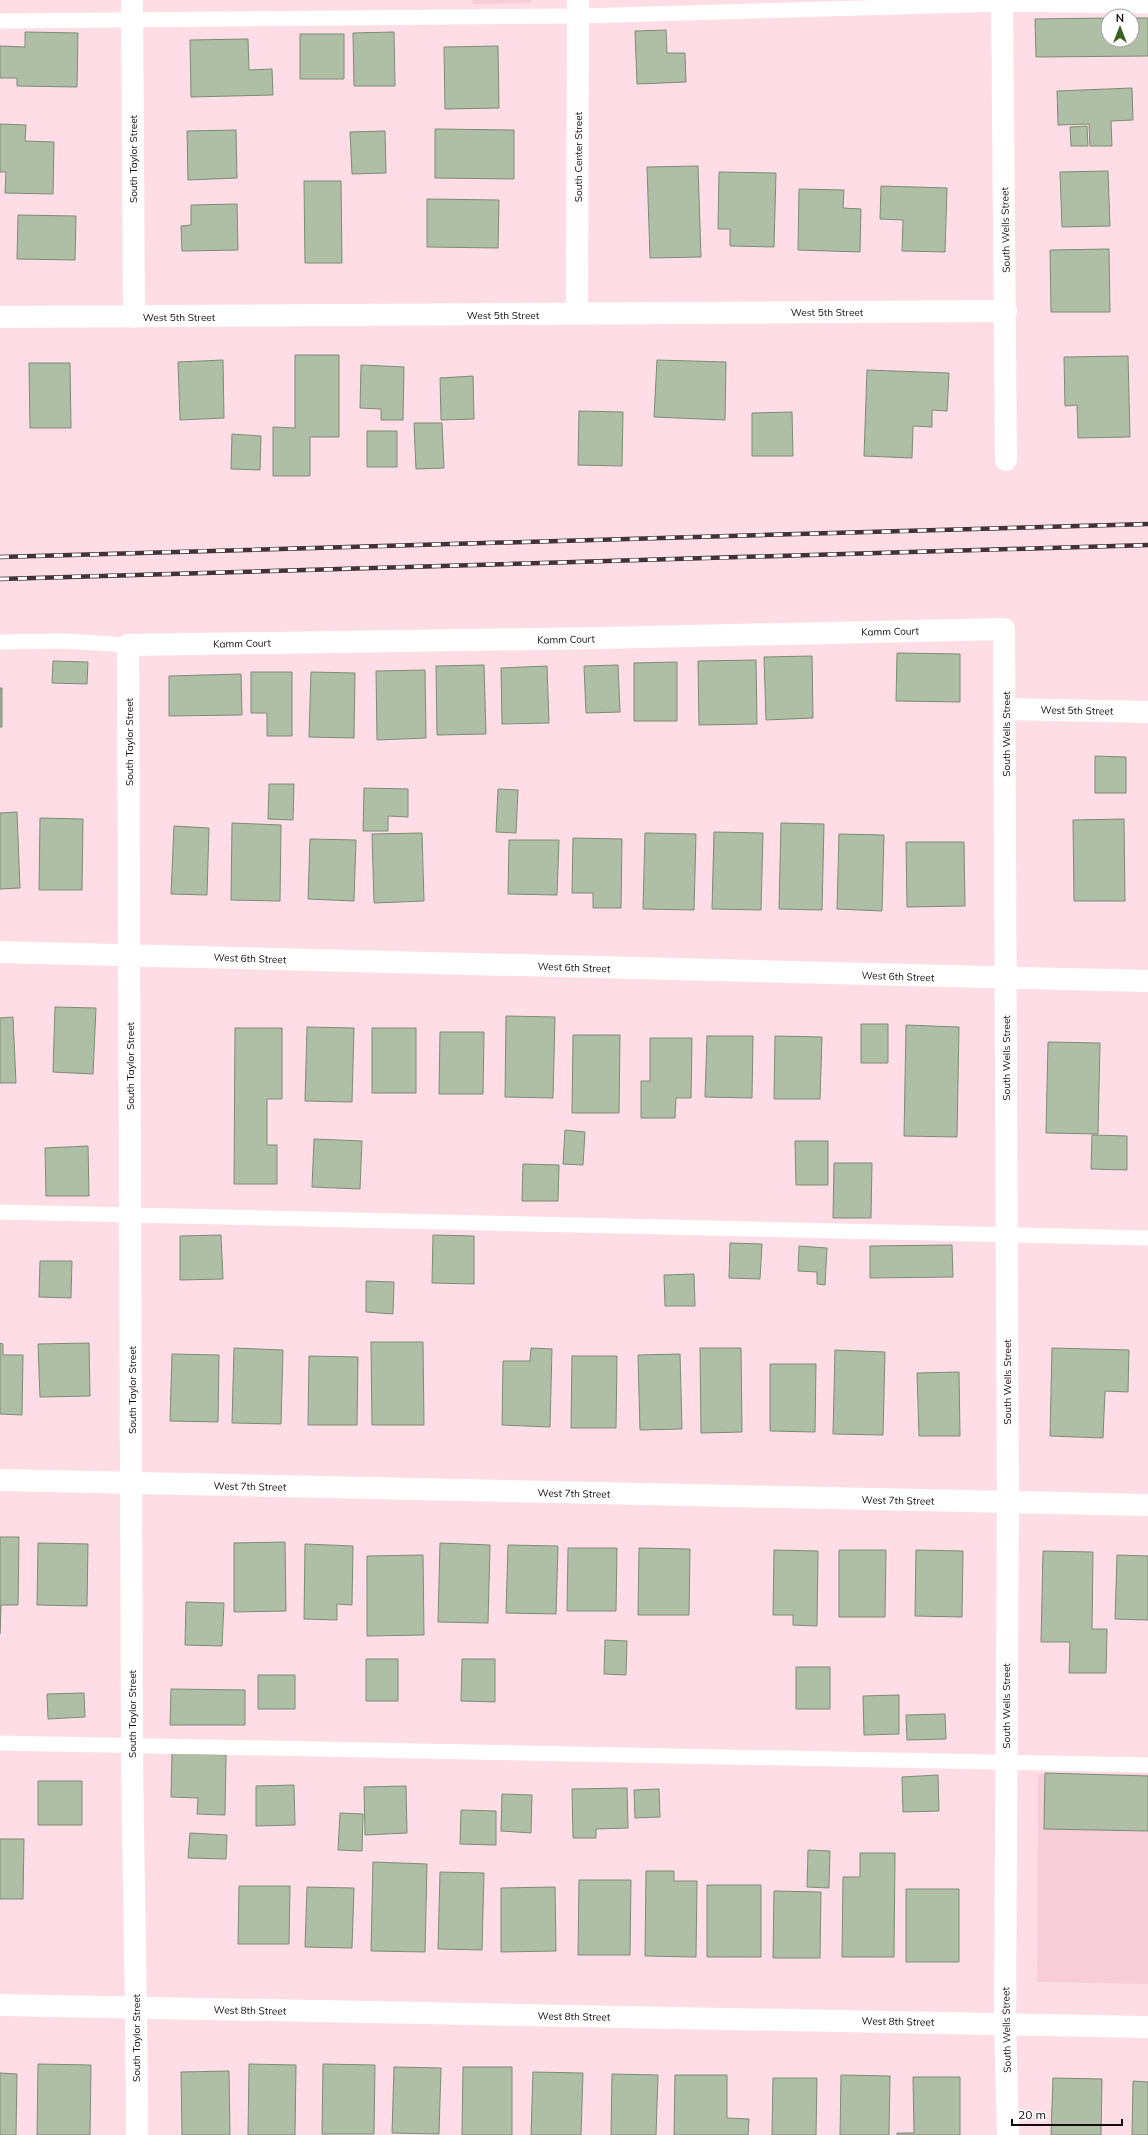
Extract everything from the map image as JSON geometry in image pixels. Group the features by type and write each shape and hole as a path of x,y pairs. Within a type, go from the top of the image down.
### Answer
{"street":[{"name":"South Wells Street","path":"1002,2 1006,311 1006,460"},
{"name":"South Center Street","path":"577,314 578,8"},
{"name":"South Taylor Street","path":"132,9 134,317"},
{"name":"West 5th Street","path":"0,317 1006,311"},
{"name":"South Wells Street","path":"1004,628 1006,709 1008,1502 1005,2023 1008,2135"},
{"name":"Kamm Court","path":"128,645 601,638 1004,628"},
{"name":"South Taylor Street","path":"128,645 132,1745 137,2009 136,2135"},
{"name":"West 5th Street","path":"1006,709 1148,712"},
{"name":"West 6th Street","path":"0,952 1148,981"},
{"name":"West 7th Street","path":"0,1480 1148,1505"},
{"name":"West 8th Street","path":"0,2005 137,2009 1005,2023 1148,2027"}],"lane":[{"path":"0,21 132,9 578,8 1002,2 1148,6"},
{"path":"0,642 64,641 128,645"},
{"path":"0,1212 1148,1238"},
{"path":"0,1742 1148,1765"}],"shaded area":[{"path":"473,0 531,0 531,3 473,4"},
{"path":"1038,1774 1148,1774 1148,1984 1037,1982"}],"building":[{"path":"1100,18 1100,48 1140,48 1140,18 1148,18 1148,56 1036,57 1035,19"},
{"path":"666,30 667,53 685,53 686,82 637,84 635,31"},
{"path":"25,32 78,33 77,87 17,86 17,78 0,78 0,46 25,47"},
{"path":"394,32 395,86 354,86 353,33"},
{"path":"300,34 344,34 344,79 300,79"},
{"path":"248,39 249,70 272,69 273,95 191,97 190,40"},
{"path":"498,46 499,108 445,109 444,47"},
{"path":"1132,88 1133,120 1111,121 1112,146 1090,146 1089,124 1058,125 1057,91"},
{"path":"0,124 26,125 25,141 54,142 53,194 5,193 6,172 0,172"},
{"path":"1087,126 1088,146 1071,146 1070,127"},
{"path":"435,129 514,130 514,179 435,178"},
{"path":"236,130 237,178 188,180 187,131"},
{"path":"385,131 386,173 352,174 350,132"},
{"path":"698,166 701,257 650,258 647,167"},
{"path":"1108,171 1110,226 1062,227 1060,172"},
{"path":"719,172 776,173 774,247 730,246 730,229 718,229"},
{"path":"304,181 341,181 342,263 305,263"},
{"path":"881,186 947,188 945,252 902,251 903,220 880,219"},
{"path":"799,189 844,190 843,208 861,209 860,252 798,250"},
{"path":"427,199 499,200 498,248 427,247"},
{"path":"237,204 238,250 182,251 181,226 191,225 191,205"},
{"path":"18,215 76,216 75,260 17,259"},
{"path":"1109,249 1110,312 1051,312 1050,250"},
{"path":"295,355 339,355 339,437 310,437 310,476 273,476 273,427 295,428"},
{"path":"1128,356 1130,437 1078,438 1077,405 1065,406 1064,357"},
{"path":"223,360 224,418 180,420 178,362"},
{"path":"657,360 726,362 725,420 654,417"},
{"path":"29,363 70,363 71,428 30,428"},
{"path":"361,365 404,367 403,420 381,420 381,409 360,408"},
{"path":"867,370 949,373 947,411 932,410 932,427 913,426 912,458 864,456"},
{"path":"473,376 474,419 441,420 440,378"},
{"path":"579,411 623,412 622,466 578,465"},
{"path":"792,412 793,456 752,456 752,413"},
{"path":"414,423 442,423 444,468 416,469"},
{"path":"367,431 397,431 397,467 367,467"},
{"path":"232,434 261,436 260,470 231,469"},
{"path":"897,653 960,654 960,702 896,701"},
{"path":"812,656 813,718 766,720 764,657"},
{"path":"756,660 757,724 699,725 698,661"},
{"path":"53,661 88,662 87,684 52,683"},
{"path":"677,662 677,721 634,721 634,663"},
{"path":"484,665 486,734 437,735 436,666"},
{"path":"618,665 620,712 586,713 584,666"},
{"path":"547,666 549,723 502,724 501,668"},
{"path":"425,670 426,738 377,740 376,671"},
{"path":"251,672 292,672 292,736 267,736 267,713 251,713"},
{"path":"311,672 355,673 354,738 309,737"},
{"path":"241,674 242,715 169,716 169,676"},
{"path":"0,688 2,688 2,727 0,727"},
{"path":"1095,756 1126,757 1126,793 1095,793"},
{"path":"269,784 294,784 293,820 268,819"},
{"path":"364,788 408,789 408,817 388,816 388,831 363,831"},
{"path":"498,789 518,790 516,833 496,832"},
{"path":"17,812 20,888 0,889 0,813"},
{"path":"40,818 83,819 82,890 39,890"},
{"path":"1124,819 1125,901 1074,901 1073,820"},
{"path":"232,823 281,825 280,901 231,900"},
{"path":"781,823 824,824 822,910 779,909"},
{"path":"174,826 209,828 207,895 171,894"},
{"path":"714,832 763,833 761,910 712,909"},
{"path":"422,833 424,901 374,903 372,834"},
{"path":"645,833 696,834 694,910 643,909"},
{"path":"839,834 884,835 882,911 837,909"},
{"path":"573,838 622,839 621,908 593,908 593,893 572,893"},
{"path":"310,839 356,840 354,901 308,899"},
{"path":"509,840 559,840 557,895 508,894"},
{"path":"906,842 964,842 965,906 907,907"},
{"path":"55,1007 96,1008 93,1074 53,1072"},
{"path":"506,1016 555,1017 553,1098 505,1097"},
{"path":"13,1017 16,1083 0,1083 0,1018"},
{"path":"861,1024 888,1024 888,1063 861,1063"},
{"path":"906,1025 959,1027 957,1137 904,1136"},
{"path":"307,1027 354,1028 352,1102 305,1101"},
{"path":"235,1028 282,1028 282,1099 267,1099 267,1145 277,1145 277,1184 234,1184"},
{"path":"372,1028 416,1028 416,1093 372,1093"},
{"path":"440,1032 484,1032 483,1094 439,1094"},
{"path":"573,1035 620,1035 619,1113 572,1113"},
{"path":"707,1036 753,1036 752,1098 705,1097"},
{"path":"775,1036 822,1037 820,1099 774,1099"},
{"path":"650,1038 692,1038 691,1098 676,1098 675,1118 641,1118 641,1081 650,1081"},
{"path":"1048,1042 1100,1043 1098,1134 1046,1133"},
{"path":"565,1130 585,1132 583,1165 563,1164"},
{"path":"1092,1135 1127,1136 1127,1170 1091,1169"},
{"path":"314,1139 362,1141 360,1189 312,1187"},
{"path":"795,1141 828,1141 828,1185 796,1185"},
{"path":"88,1146 89,1196 46,1196 45,1148"},
{"path":"834,1163 872,1163 871,1218 833,1218"},
{"path":"523,1164 559,1165 558,1201 522,1201"},
{"path":"221,1235 223,1279 180,1280 180,1236"},
{"path":"433,1235 474,1236 474,1284 432,1283"},
{"path":"730,1243 762,1244 760,1279 729,1278"},
{"path":"952,1245 953,1277 870,1278 870,1246"},
{"path":"799,1246 827,1248 825,1285 817,1284 817,1272 798,1271"},
{"path":"40,1261 72,1261 71,1298 39,1297"},
{"path":"694,1274 695,1306 665,1306 664,1275"},
{"path":"366,1281 394,1282 393,1314 366,1312"},
{"path":"371,1342 423,1342 424,1425 372,1425"},
{"path":"0,1343 3,1344 3,1355 23,1355 22,1415 0,1414"},
{"path":"89,1343 90,1396 40,1397 38,1344"},
{"path":"234,1348 283,1350 281,1424 232,1423"},
{"path":"531,1348 552,1349 550,1427 502,1425 503,1361 530,1361"},
{"path":"700,1348 741,1348 742,1432 701,1433"},
{"path":"1052,1348 1129,1350 1128,1392 1105,1391 1103,1438 1050,1436"},
{"path":"835,1350 885,1352 883,1435 833,1434"},
{"path":"172,1354 219,1355 218,1422 170,1421"},
{"path":"680,1354 682,1429 640,1430 638,1355"},
{"path":"309,1356 358,1357 357,1425 308,1425"},
{"path":"572,1356 617,1356 616,1428 571,1428"},
{"path":"770,1364 816,1364 815,1432 770,1431"},
{"path":"959,1372 960,1436 919,1436 917,1373"},
{"path":"0,1537 19,1537 18,1605 1,1605 0,1634"},
{"path":"285,1542 286,1611 234,1612 234,1543"},
{"path":"38,1543 88,1544 87,1606 37,1605"},
{"path":"440,1543 490,1545 488,1623 438,1622"},
{"path":"305,1544 353,1546 352,1605 337,1604 337,1620 304,1619"},
{"path":"508,1545 558,1546 556,1614 506,1613"},
{"path":"568,1548 617,1548 616,1611 567,1611"},
{"path":"639,1548 690,1549 689,1615 638,1615"},
{"path":"774,1550 818,1551 817,1626 793,1625 793,1615 773,1615"},
{"path":"839,1550 886,1550 885,1617 839,1617"},
{"path":"916,1550 963,1551 962,1617 915,1616"},
{"path":"1043,1551 1093,1552 1092,1629 1107,1629 1106,1673 1069,1673 1070,1642 1041,1642"},
{"path":"423,1555 424,1635 367,1636 367,1556"},
{"path":"1117,1555 1148,1556 1148,1620 1115,1619"},
{"path":"186,1602 224,1603 222,1646 185,1645"},
{"path":"605,1640 627,1641 626,1675 604,1674"},
{"path":"366,1659 398,1659 398,1701 366,1701"},
{"path":"462,1659 495,1659 495,1702 461,1701"},
{"path":"796,1667 830,1667 830,1709 796,1709"},
{"path":"258,1675 295,1675 295,1709 258,1709"},
{"path":"171,1689 245,1690 245,1725 170,1725"},
{"path":"84,1693 85,1717 48,1719 47,1694"},
{"path":"899,1695 899,1734 864,1735 863,1696"},
{"path":"945,1714 946,1739 907,1740 906,1715"},
{"path":"172,1753 226,1755 225,1815 197,1814 198,1798 171,1797"},
{"path":"1045,1773 1148,1776 1148,1831 1044,1829"},
{"path":"938,1775 939,1811 903,1812 902,1777"},
{"path":"38,1781 82,1781 82,1825 38,1825"},
{"path":"294,1785 295,1825 256,1826 256,1786"},
{"path":"406,1786 407,1833 365,1835 364,1787"},
{"path":"627,1788 628,1828 596,1829 596,1838 573,1838 572,1789"},
{"path":"659,1789 660,1817 635,1818 634,1790"},
{"path":"502,1794 532,1795 531,1833 501,1831"},
{"path":"461,1810 496,1811 496,1845 460,1844"},
{"path":"340,1813 363,1814 362,1851 338,1850"},
{"path":"190,1833 227,1835 226,1859 188,1858"},
{"path":"0,1839 24,1839 23,1899 0,1899"},
{"path":"808,1850 830,1851 829,1888 807,1887"},
{"path":"860,1853 895,1853 894,1957 842,1957 843,1877 860,1877"},
{"path":"373,1862 427,1864 425,1952 371,1951"},
{"path":"646,1871 674,1871 674,1881 697,1881 696,1957 645,1956"},
{"path":"440,1872 484,1873 482,1950 438,1949"},
{"path":"579,1880 631,1880 630,1955 578,1955"},
{"path":"707,1885 761,1885 761,1957 707,1957"},
{"path":"239,1886 290,1886 289,1944 238,1944"},
{"path":"307,1887 354,1888 352,1948 305,1947"},
{"path":"555,1887 556,1951 501,1952 501,1888"},
{"path":"906,1889 959,1889 959,1962 906,1962"},
{"path":"774,1891 821,1892 820,1958 773,1958"},
{"path":"38,2064 91,2065 90,2135 37,2135"},
{"path":"249,2064 296,2065 295,2135 248,2135"},
{"path":"323,2064 375,2065 374,2134 322,2134"},
{"path":"394,2067 441,2068 439,2134 392,2133"},
{"path":"463,2067 512,2067 512,2135 462,2135"},
{"path":"229,2071 230,2135 182,2135 181,2072"},
{"path":"533,2072 583,2073 581,2135 531,2135"},
{"path":"0,2073 17,2074 16,2135 0,2135"},
{"path":"612,2074 658,2075 656,2135 611,2135"},
{"path":"675,2075 727,2075 727,2118 749,2119 748,2135 674,2135"},
{"path":"841,2075 890,2076 889,2135 840,2135"},
{"path":"913,2077 960,2077 960,2135 897,2135 897,2133 914,2133"},
{"path":"773,2078 817,2078 816,2135 772,2135"},
{"path":"1053,2078 1102,2079 1101,2135 1051,2135"},
{"path":"1133,2081 1148,2082 1148,2135 1132,2135"}],"railway":[{"path":"0,557 1148,524"},
{"path":"0,579 1148,545"}]}
